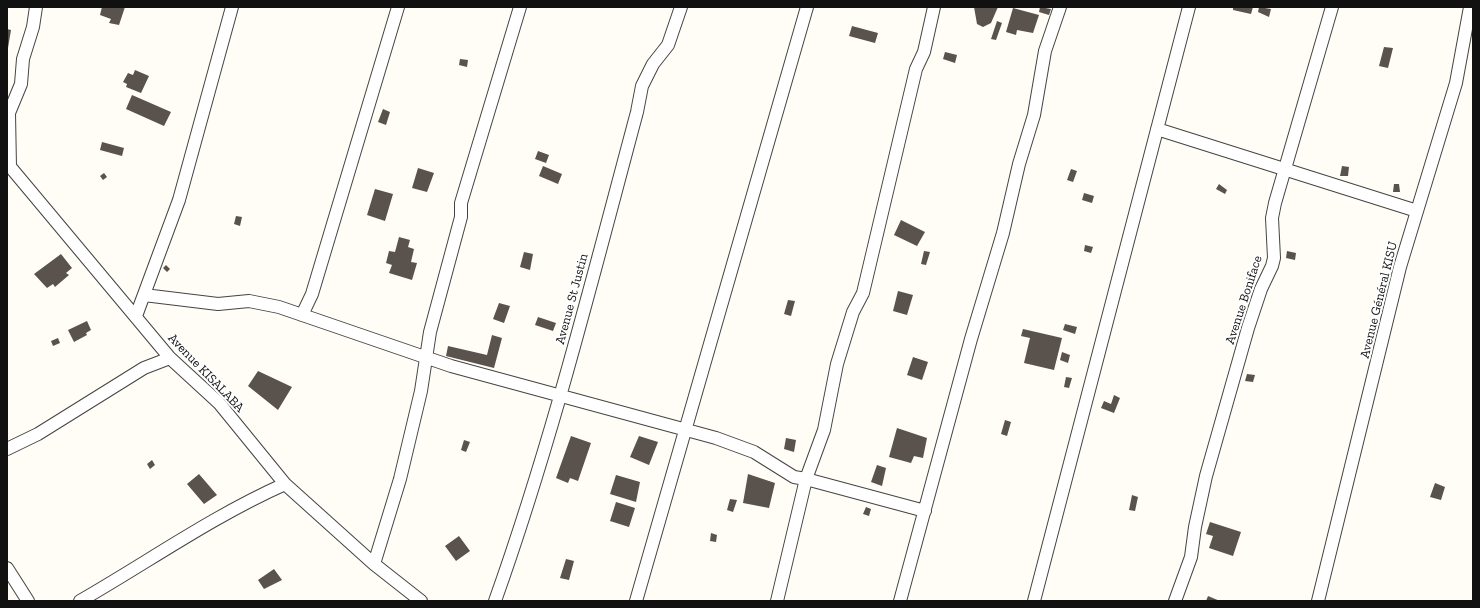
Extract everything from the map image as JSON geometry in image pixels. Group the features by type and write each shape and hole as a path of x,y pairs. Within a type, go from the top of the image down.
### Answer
{"street":[{"path":"9,165 9,113 21,84 23,60 33,27 36,7"},
{"path":"136,316 179,200 232,7"},
{"path":"302,315 312,294 398,7"},
{"path":"374,564 400,479 421,391 430,332 438,308 447,265 461,217 461,203 520,7"},
{"name":"Avenue St Justin","path":"495,601 521,527 560,397 637,112 642,86 653,64 668,45 681,7"},
{"path":"636,601 807,7"},
{"path":"777,601 806,479 824,430 837,364 853,312 863,293 916,69 924,52 934,7"},
{"path":"900,601 987,283 1003,232 1019,164 1034,116 1046,51 1060,7"},
{"path":"1034,601 1189,7"},
{"name":"Avenue Boniface","path":"1175,601 1191,557 1195,526 1206,476 1248,328 1261,288 1272,266 1274,258 1272,218 1332,7"},
{"name":"Avenue Général KISU","path":"1318,601 1400,267 1456,83 1470,7"},
{"path":"1157,129 1417,212"},
{"name":"Avenue KISALABA","path":"9,165 170,358 219,403 285,484 413,599"},
{"path":"144,295 218,304 248,301 279,307 426,358 560,397 716,438 754,452 794,477 925,511"},
{"path":"7,449 38,434 144,368 170,358"},
{"path":"80,601 181,539 257,497 285,484"},
{"path":"7,568 28,601"}],"building":[{"path":"102,7 125,7 119,25 109,23 111,19 100,15"},
{"path":"974,7 998,7 991,23 983,27 977,24"},
{"path":"1040,7 1051,9 1049,15 1039,12"},
{"path":"1233,7 1253,7 1251,14 1233,10"},
{"path":"1259,7 1271,9 1269,17 1258,12"},
{"path":"1013,8 1039,15 1033,33 1017,30 1016,35 1006,32"},
{"path":"997,21 1002,23 996,40 991,39"},
{"path":"852,26 878,33 875,43 849,36"},
{"path":"7,29 11,30 8,48 7,48"},
{"path":"1384,47 1393,48 1388,68 1379,66"},
{"path":"945,52 957,55 955,63 943,59"},
{"path":"460,59 468,60 467,67 459,65"},
{"path":"135,70 149,76 141,93 126,87 127,84 123,82 128,73 133,75"},
{"path":"132,95 171,112 164,126 126,109"},
{"path":"383,109 390,112 386,125 378,122"},
{"path":"102,142 124,148 122,156 100,150"},
{"path":"538,151 549,155 546,163 535,159"},
{"path":"543,166 562,174 558,184 539,176"},
{"path":"1342,166 1349,167 1348,176 1340,176"},
{"path":"418,168 434,173 427,192 412,188"},
{"path":"1071,169 1077,171 1073,182 1067,180"},
{"path":"104,173 107,177 103,180 100,176"},
{"path":"1219,184 1227,190 1225,194 1216,189"},
{"path":"1394,184 1399,184 1400,192 1393,192"},
{"path":"375,189 393,194 385,221 367,215"},
{"path":"1084,193 1094,196 1092,203 1082,200"},
{"path":"236,216 242,217 240,226 234,224"},
{"path":"901,220 925,232 917,246 894,235"},
{"path":"399,237 410,240 408,247 414,249 411,262 417,263 412,280 389,273 392,265 386,263 389,251 395,252"},
{"path":"1085,245 1093,247 1091,253 1084,251"},
{"path":"924,251 930,252 926,265 921,264"},
{"path":"1287,251 1296,253 1295,260 1286,258"},
{"path":"524,252 533,254 530,270 520,267"},
{"path":"61,254 72,268 66,273 69,275 55,287 53,284 47,288 34,274"},
{"path":"166,265 170,269 167,272 163,268"},
{"path":"898,291 913,295 907,315 893,311"},
{"path":"788,300 795,301 791,316 784,314"},
{"path":"499,303 510,306 504,323 493,319"},
{"path":"538,317 556,323 553,331 535,325"},
{"path":"87,321 91,330 86,333 87,335 74,342 68,330"},
{"path":"1065,324 1077,327 1075,334 1063,330"},
{"path":"1023,329 1062,338 1054,370 1024,363 1030,338 1021,336"},
{"path":"492,335 502,338 494,368 446,356 448,346 487,355"},
{"path":"58,338 60,343 53,346 51,341"},
{"path":"1062,352 1070,355 1068,363 1060,360"},
{"path":"913,357 928,362 922,380 907,375"},
{"path":"258,371 292,387 278,410 248,386"},
{"path":"1247,374 1255,375 1253,382 1245,381"},
{"path":"1066,377 1072,378 1069,388 1064,387"},
{"path":"1114,395 1120,398 1114,413 1101,408 1104,401 1111,404"},
{"path":"1005,420 1011,422 1007,436 1001,434"},
{"path":"897,428 927,438 923,458 914,456 911,463 889,457"},
{"path":"571,436 591,443 578,481 570,478 568,483 556,478"},
{"path":"639,436 658,442 649,465 630,457"},
{"path":"786,438 796,440 794,452 784,449"},
{"path":"464,440 470,442 466,452 461,450"},
{"path":"152,460 155,465 150,469 147,464"},
{"path":"877,465 886,468 882,486 871,482"},
{"path":"199,474 217,495 204,504 187,484"},
{"path":"748,474 775,483 769,508 743,503"},
{"path":"616,475 640,482 636,502 610,494"},
{"path":"1435,483 1445,487 1441,500 1430,497"},
{"path":"1132,495 1138,497 1135,511 1129,510"},
{"path":"730,499 737,500 733,512 727,510"},
{"path":"616,502 635,508 629,527 610,521"},
{"path":"866,507 871,509 869,516 863,514"},
{"path":"1210,522 1241,532 1233,556 1209,548 1213,536 1206,534"},
{"path":"711,533 717,535 716,542 710,541"},
{"path":"459,536 470,551 456,561 445,546"},
{"path":"566,559 574,561 569,580 560,578"},
{"path":"274,569 282,580 264,589 258,580"},
{"path":"1208,596 1220,601 1206,601"}]}
